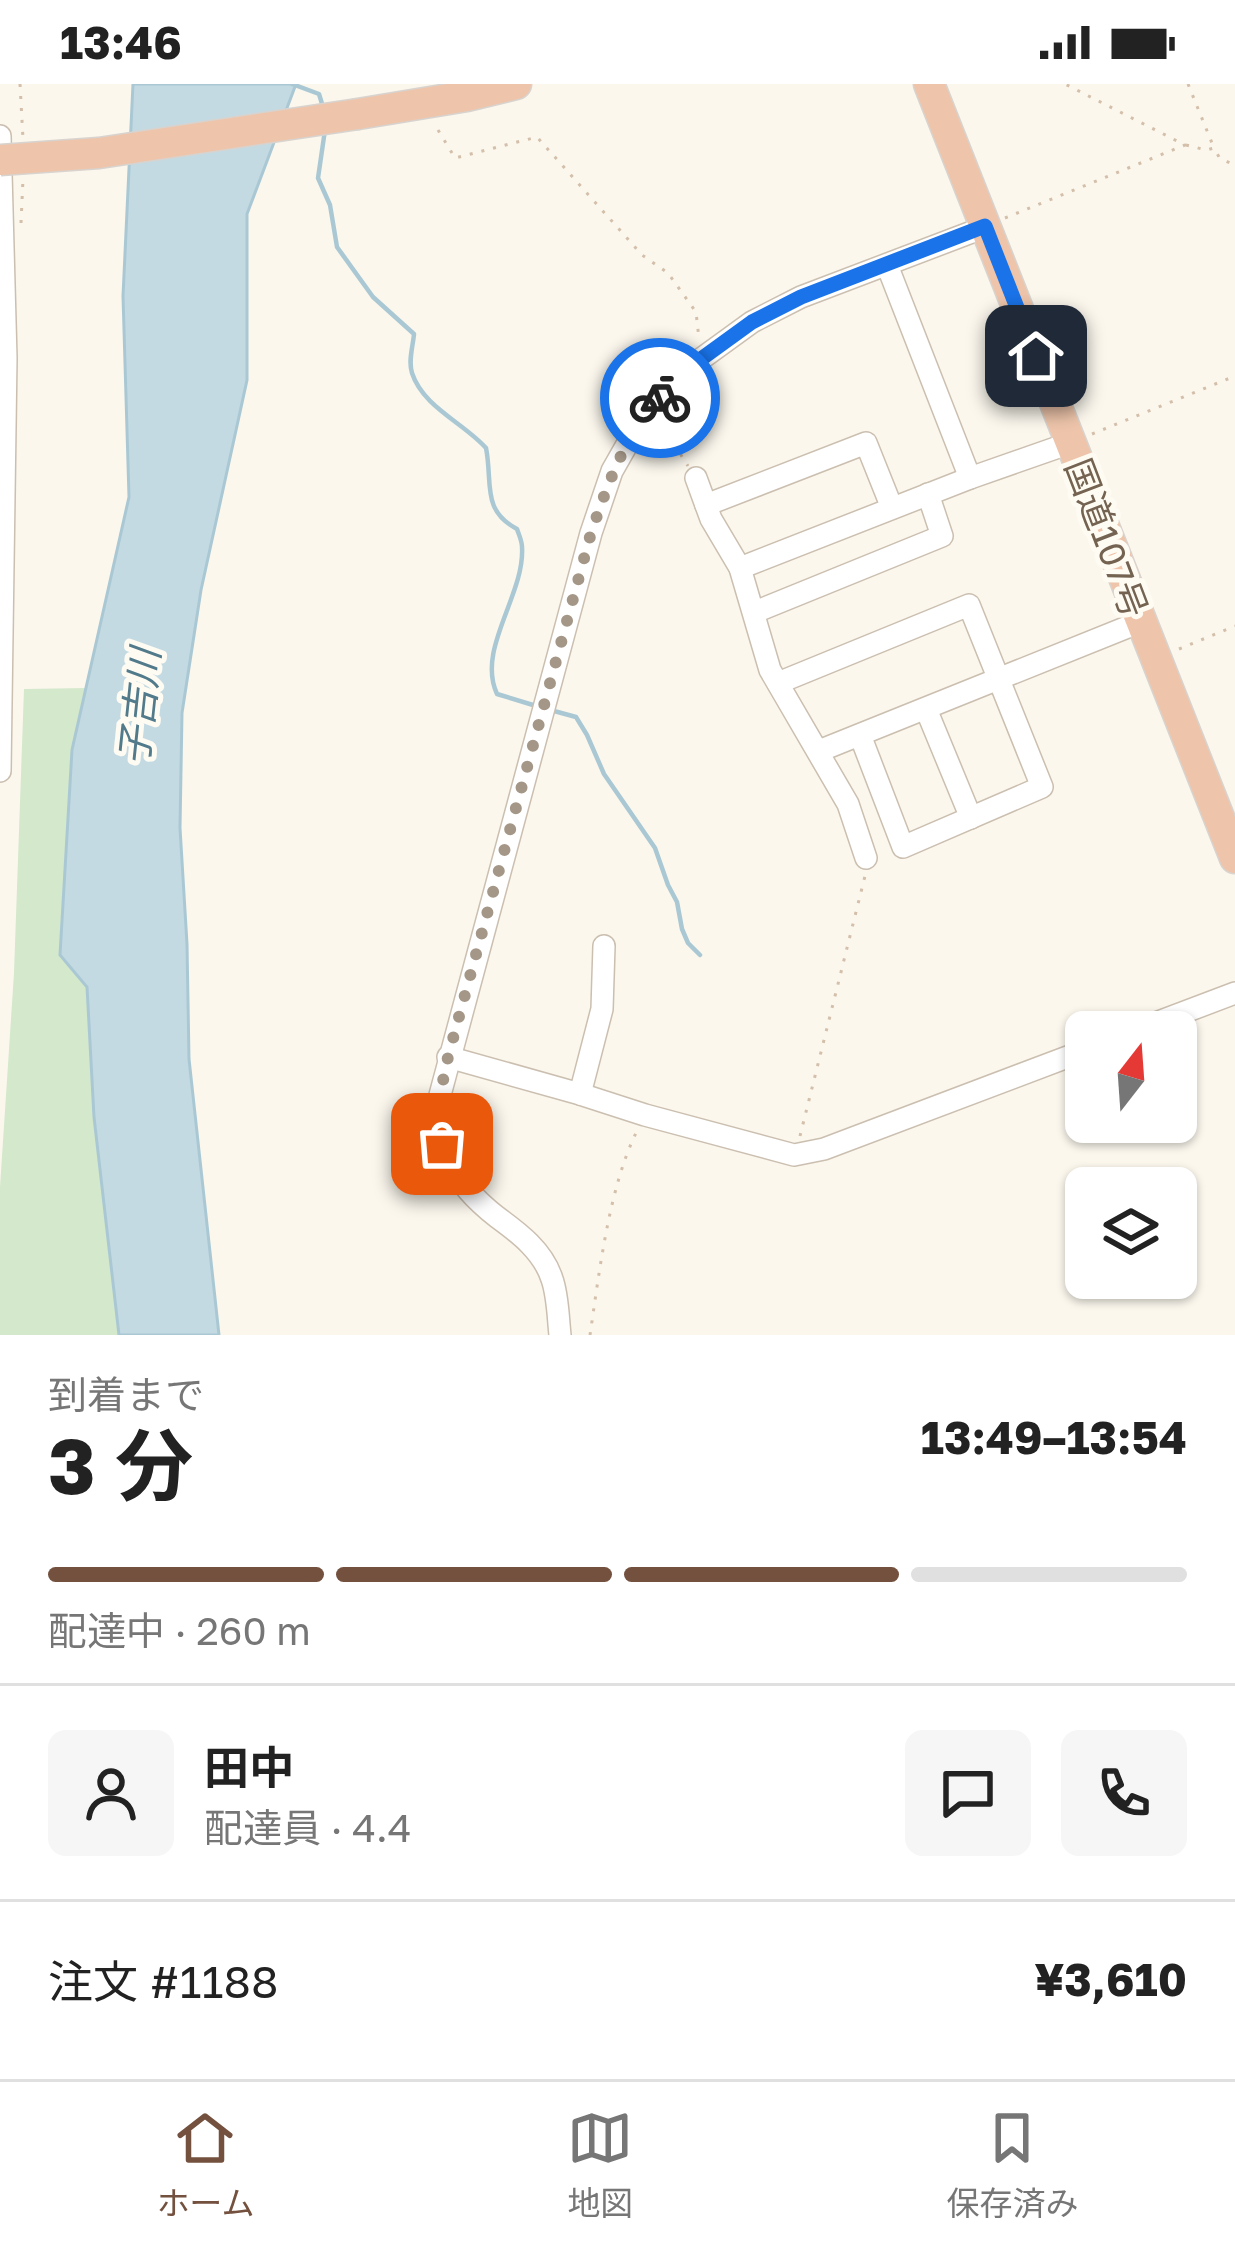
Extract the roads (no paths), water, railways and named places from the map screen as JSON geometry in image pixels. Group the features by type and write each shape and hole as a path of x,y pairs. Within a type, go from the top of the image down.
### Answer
{"highway":[{"path":"358,114 486,84"},
{"path":"0,160 99,153 467,96 516,84"},
{"name":"国道107号","path":"929,84 1235,858"}],"street":[{"path":"0,136 6,379 0,771"},
{"path":"560,1335 553,1280 541,1258 526,1238 464,1185 442,1144 440,1095 591,533 612,471 651,408 701,359 752,322 801,297 985,226"},
{"path":"887,265 970,478"},
{"path":"740,568 1070,442"},
{"path":"706,505 866,443 892,508"},
{"path":"696,478 740,568 770,670 848,804 866,858"},
{"path":"755,613 942,536 928,494"},
{"path":"778,683 969,605 1042,788 903,847 860,735"},
{"path":"818,752 1140,622"},
{"path":"926,709 971,818"},
{"path":"580,1094 602,1010 604,946"},
{"path":"1187,1011 1235,993"},
{"path":"448,1057 794,1156 824,1149 1065,1058"}],"water":[{"name":"子吉川","path":"133,84 296,84 247,214 247,380 201,590 182,713 180,828 189,1059 219,1335 119,1335 94,1117 87,987 60,955 72,750 129,497 123,296"}],"waterway":[{"path":"292,84 319,94 323,107"},
{"path":"325,130 318,178 330,205 337,247 373,297 414,334 410,364 417,385 486,448 493,504 517,529 521,565 496,640 492,677 497,694 533,705"},
{"path":"554,711 576,717 604,774 655,848 677,902 682,929 700,955"}]}
